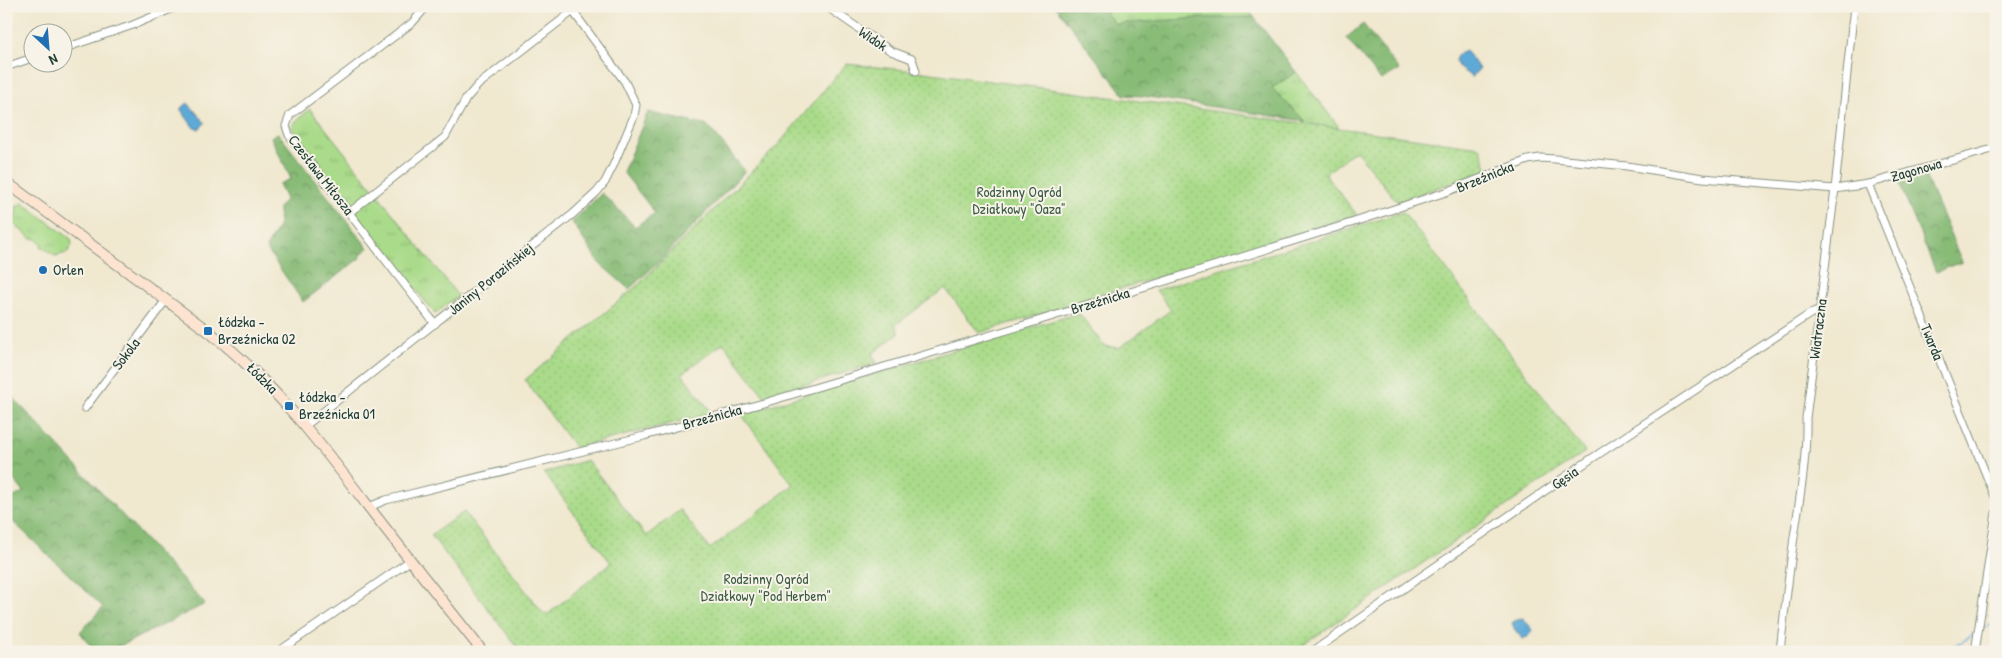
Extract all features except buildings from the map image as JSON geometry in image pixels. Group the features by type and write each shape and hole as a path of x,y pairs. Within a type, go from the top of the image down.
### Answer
{"main road":[{"name":"Łódzka","path":"6,182 241,357 306,426 483,652"}],"street":[{"path":"72,46 133,25 178,6"},
{"name":"Czesława Miłosza","path":"427,6 412,24 290,115 286,126 289,135 435,324"},
{"name":"Widok","path":"826,6 892,52 912,59 916,71"},
{"name":"Wiatraczna","path":"1780,652 1787,586 1805,462 1806,418 1821,310 1854,6"},
{"path":"350,212 445,137 464,101 478,85 571,9"},
{"name":"Janiny Porazińskiej","path":"306,426 573,214 597,192 613,166 634,116 636,101 626,82 571,9"},
{"path":"6,67 22,61"},
{"name":"Zagonowa","path":"1835,189 1868,184 1996,148"},
{"name":"Brzeźnicka","path":"369,507 386,500 742,409 1031,323 1372,217 1446,192 1528,160 1540,158 1582,161 1703,178 1835,189"},
{"name":"Twarda","path":"1868,184 1996,499"},
{"name":"Sokola","path":"85,408 166,300"},
{"name":"Gęsia","path":"1312,652 1588,461 1810,314 1821,310"},
{"path":"1975,652 1996,513"},
{"path":"278,652 411,560"}],"green space":[{"path":"1055,6 1101,6 1115,24 1202,18 1254,17 1296,72 1272,88 1305,121 1142,96 1124,95"},
{"path":"1101,6 1244,6 1254,17 1202,18 1114,24"},
{"path":"1363,24 1399,70 1381,80 1346,38"},
{"name":"Rodzinny Ogród Działkowy \"Oaza\"","path":"846,64 916,71 1480,147 1488,170 1397,202 1356,150 1325,174 1357,215 979,333 945,288 895,325 899,333 872,354 877,363 765,397 723,343 682,374 712,413 575,448 525,380 639,284 778,145"},
{"path":"1296,72 1338,126 1337,128 1306,123 1272,88"},
{"path":"310,109 458,296 435,314 297,137 292,128 293,124"},
{"path":"648,112 708,126 745,171 660,261 629,289 599,263 572,222 602,193 635,227 655,213 623,172"},
{"path":"278,133 368,248 361,254 361,257 303,302 266,248 279,225 279,207 286,199 279,184 291,179 271,137"},
{"path":"1923,171 1962,262 1936,272 1897,178"},
{"path":"23,203 71,239 72,245 67,253 55,256 14,224 17,206"},
{"name":"Rodzinny Ogród Działkowy \"Pod Herbem\"","path":"1403,212 1585,452 1293,652 958,652 953,646 943,652 521,652 431,535 464,512 543,613 548,614 611,563 544,473 587,460 646,536 680,510 710,549 793,485 741,414 1079,313 1104,346 1119,348 1171,310 1156,290"},
{"path":"6,390 205,604 108,652 95,652 80,632 103,607 6,515 6,501 24,492 6,471"}],"water":[{"path":"1465,51 1479,69 1472,77 1459,68 1455,61 1457,55"},
{"path":"188,103 205,123 199,129 194,128 181,110"},
{"path":"1523,618 1533,630 1529,636 1523,639 1512,623 1517,619"}],"waterway":[{"path":"1980,631 1996,622"},
{"path":"1945,652 1975,634"}],"place":[{"name":"Orlen","path":"43,270"},
{"name":"Łódzka - Brzeźnicka 02","path":"208,331"},
{"name":"Łódzka - Brzeźnicka 01","path":"289,406"}]}
